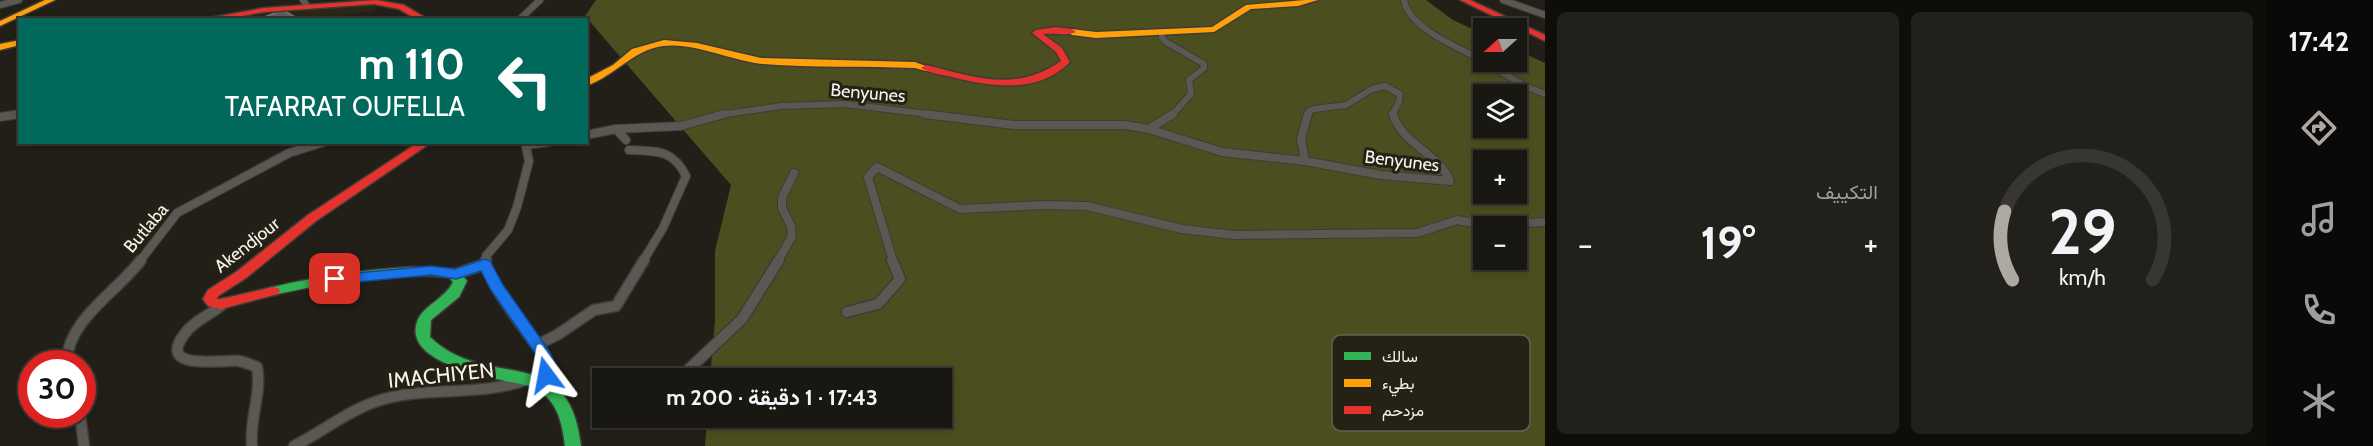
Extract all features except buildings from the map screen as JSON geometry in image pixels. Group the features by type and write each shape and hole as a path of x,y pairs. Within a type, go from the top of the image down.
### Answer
{"main road":[{"path":"0,24 51,0"},
{"path":"588,82 616,67 635,51 664,43 707,47 761,61 915,65 943,70 978,81 1020,83 1053,73 1066,62 1066,58 1060,51 1038,36 1036,33 1038,31 1056,30 1096,35 1214,29 1224,26 1241,11 1251,6 1301,4 1314,0"},
{"path":"1464,0 1545,38"},
{"path":"212,18 305,3 383,2 412,11 422,18"},
{"path":"0,47 18,42"},
{"name":"Akendjour","path":"424,144 312,218 210,297 213,303 225,303 278,290 356,277 431,270 456,274"},
{"path":"456,274 459,280 458,289 434,307 423,323 421,335 426,345 435,353 466,365 529,379 550,387 560,401 571,431 573,446"}],"street":[{"path":"0,5 19,0"},
{"path":"521,18 540,0"},
{"path":"1404,0 1406,11 1424,28 1473,56"},
{"path":"1503,0 1545,15"},
{"path":"1149,129 1166,121 1188,100 1191,94 1189,80 1204,68 1201,60 1166,42 1162,38 1162,32"},
{"path":"1502,72 1521,84 1545,94"},
{"name":"Benyunes","path":"588,135 616,129 681,126 730,113 781,106 829,104 1014,125 1062,126 1108,123 1149,129 1222,152 1305,161 1381,175 1450,181 1448,173 1422,151 1397,123 1392,115 1399,102 1400,94 1389,88 1371,88 1348,105 1320,107 1310,111 1301,138 1305,161"},
{"path":"0,117 18,114"},
{"path":"616,129 626,140"},
{"name":"Butlaba","path":"67,350 72,336 106,295 138,264 177,213 289,153 318,144"},
{"path":"526,144 529,161 517,207 508,230 486,256 485,264 496,287 537,345 546,363 542,384"},
{"path":"537,345 557,335 598,308 610,309 616,306 663,228 686,176 682,164 676,157 665,153 629,150"},
{"path":"847,312 878,304 900,279 887,247 868,177 877,167 960,209 1044,205 1087,206 1182,230 1234,235 1307,236 1416,232 1456,220 1485,225 1545,222"},
{"path":"690,368 751,308 762,285 789,244 792,236 791,226 782,208 782,198 794,173"},
{"path":"456,274 485,264"},
{"path":"225,303 189,327 182,336 179,350 182,357 190,362 238,361 256,367 260,381 250,424 252,446"},
{"name":"IMACHIYEN","path":"294,446 349,413 384,399 428,393 495,390 529,379"},
{"path":"82,428 84,446"}],"shaded area":[{"path":"376,4 375,11 336,18 257,18 258,13"}],"green space":[{"path":"596,0 1426,0 1453,20 1473,29 1473,72 1527,72 1527,55 1545,63 1545,446 705,446 706,428 952,428 952,368 711,368 715,320 715,251 731,185 585,16"}],"traffic: fast":[{"path":"273,291 315,282 387,272 453,273 460,281 454,294 426,317 423,323 423,339 434,350 461,364 538,382 547,387 560,400 568,417 573,446"}],"traffic: slow":[{"path":"0,24 51,0"},
{"path":"1072,32 1096,35 1214,29 1249,7 1298,4 1314,0"},
{"path":"0,47 18,42"},
{"path":"588,82 616,67 635,51 664,43 697,46 761,61 915,65 926,68"}],"traffic: jam":[{"path":"1464,0 1545,38"},
{"path":"214,18 264,10 374,2 401,7 421,18"},
{"path":"926,68 980,81 1016,83 1033,80 1050,73 1066,62 1059,50 1036,33 1056,30 1072,32"},
{"path":"273,291 221,304 213,303 210,299 213,293 241,275 312,218 424,144"}],"route":[{"path":"335,279 431,270 456,274 485,264 496,287 504,295 545,357 546,375"}]}
